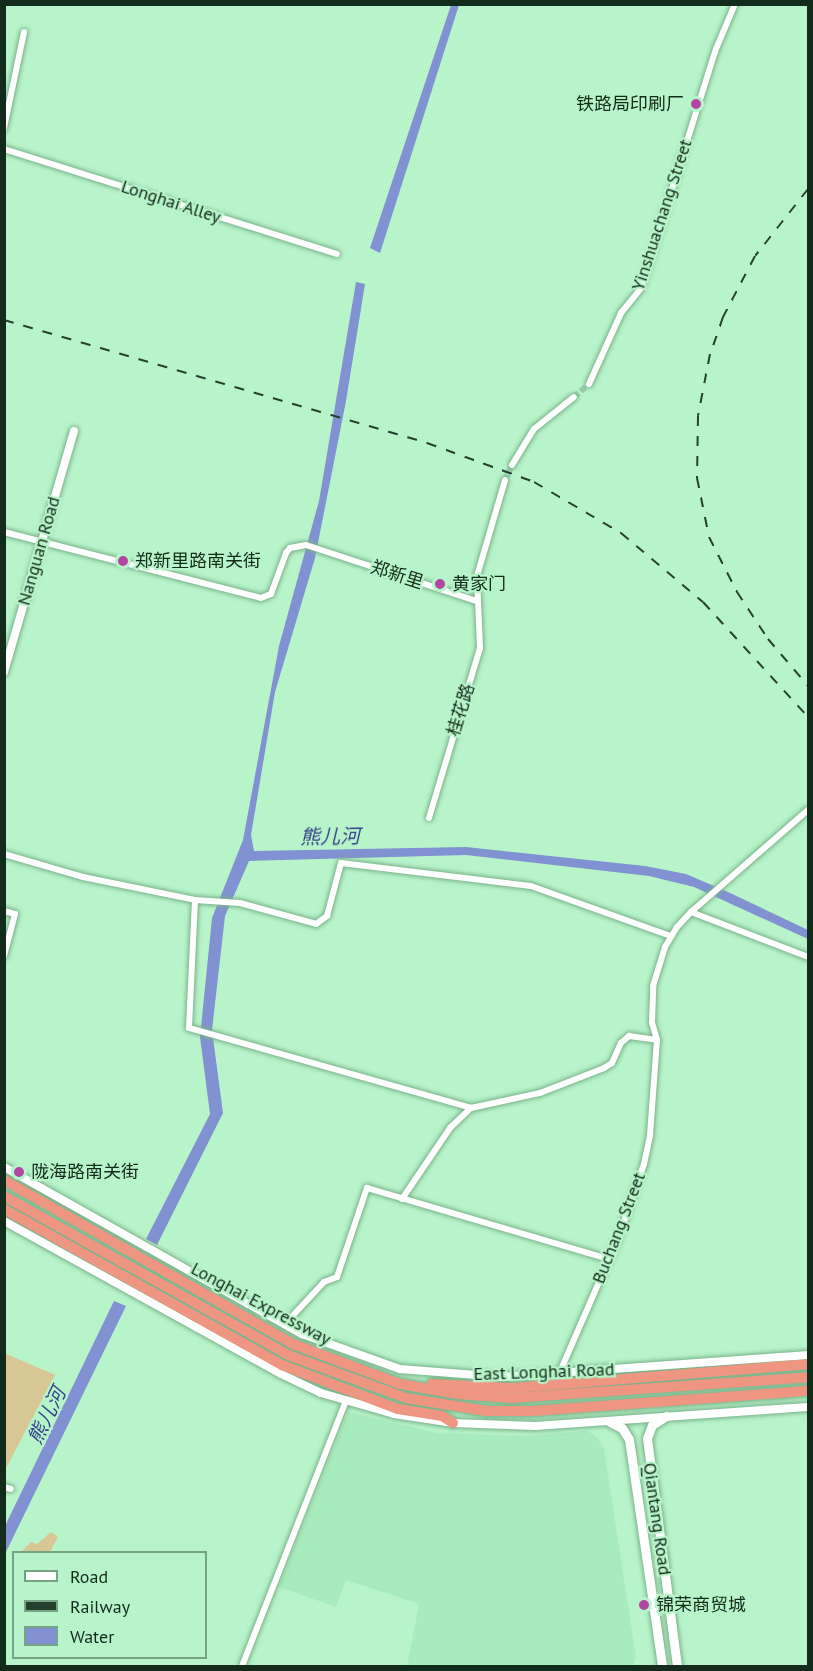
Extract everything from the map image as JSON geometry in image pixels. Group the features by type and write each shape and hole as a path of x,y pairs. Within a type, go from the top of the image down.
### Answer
{"highway":[{"name":"Longhai Expressway","path":"4,1180 293,1344 346,1366 417,1388 512,1398 808,1377"},
{"name":"Longhai Expressway","path":"4,1196 288,1355 406,1398 487,1411 533,1412 808,1391"},
{"path":"4,1209 296,1370 398,1409 442,1416 453,1423"},
{"path":"417,1388 429,1384 511,1388 808,1364"}],"main road":[{"name":"Qiantang Road","path":"666,1416 652,1425 646,1438 677,1666"},
{"name":"Qiantang Road","path":"610,1422 622,1428 628,1439 662,1666"}],"street":[{"name":"Yinshuachang Street","path":"589,384 621,313 641,288 716,49 735,4"},
{"path":"4,128 24,32"},
{"name":"Longhai Alley","path":"4,149 337,254"},
{"path":"512,465 534,429 574,397"},
{"name":"Nanguan Road","path":"4,672 74,431"},
{"name":"桂花路","path":"429,818 480,648 476,601 480,558 505,480"},
{"path":"4,532 41,543"},
{"name":"郑新里","path":"41,543 261,598 271,594 290,548 306,545 476,601"},
{"path":"4,854 83,877 195,900 240,903 305,922 322,922 327,916 341,863 531,886 671,936 691,912 724,886 808,810"},
{"path":"195,900 189,1028 471,1108 540,1092 604,1068 612,1063 618,1047 629,1036 657,1040"},
{"path":"4,911 15,914 4,956"},
{"path":"691,912 808,957"},
{"name":"Buchang Street","path":"559,1374 608,1259 644,1164 650,1135 657,1040 652,1023 653,986 671,936"},
{"path":"402,1199 450,1128 471,1108"},
{"name":"East Longhai Road","path":"4,1167 327,1346 400,1369 486,1377 559,1374 808,1355"},
{"path":"285,1324 324,1281 337,1277 367,1188 608,1259"},
{"path":"4,1221 234,1350 346,1401 420,1420 535,1426 808,1407"},
{"path":"242,1666 346,1401"}],"shaded area":[{"path":"4,1353 55,1375 5,1470 4,1470"},
{"name":"锦荣商贸城","path":"348,1412 437,1433 524,1436 588,1431 598,1438 604,1448 636,1657 633,1666 407,1666 419,1604 346,1580 336,1607 279,1587"},
{"path":"51,1532 58,1537 51,1551 22,1551 31,1542 37,1544"}],"water":[{"path":"451,5 459,5 380,253 370,248"},
{"path":"356,282 365,284 346,401 315,558 275,692 251,835 254,851 466,847 645,866 686,874 728,892 808,930 808,939 694,887 649,876 466,855 249,861 225,916 212,1030 223,1113 157,1245 146,1239 210,1114 200,1037 212,918 243,840 279,646 319,501"},
{"path":"114,1301 126,1306 5,1554 5,1526"}],"tunnel":[{"path":"574,397 589,384"},
{"path":"505,480 512,465"}],"railway":[{"path":"808,189 755,256 723,317 710,354 698,416 697,478 709,537 737,592 768,639 808,686"},
{"path":"4,320 427,443 534,482 621,533 703,602 808,717"}],"place":[{"name":"铁路局印刷厂","path":"696,104"},
{"name":"郑新里路南关街","path":"123,561"},
{"name":"黄家门","path":"440,584"},
{"name":"陇海路南关街","path":"19,1172"},
{"name":"锦荣商贸城","path":"644,1605"}],"water label":[{"name":"熊儿河","path":"330,837"},
{"name":"熊儿河","path":"47,1416"}]}
